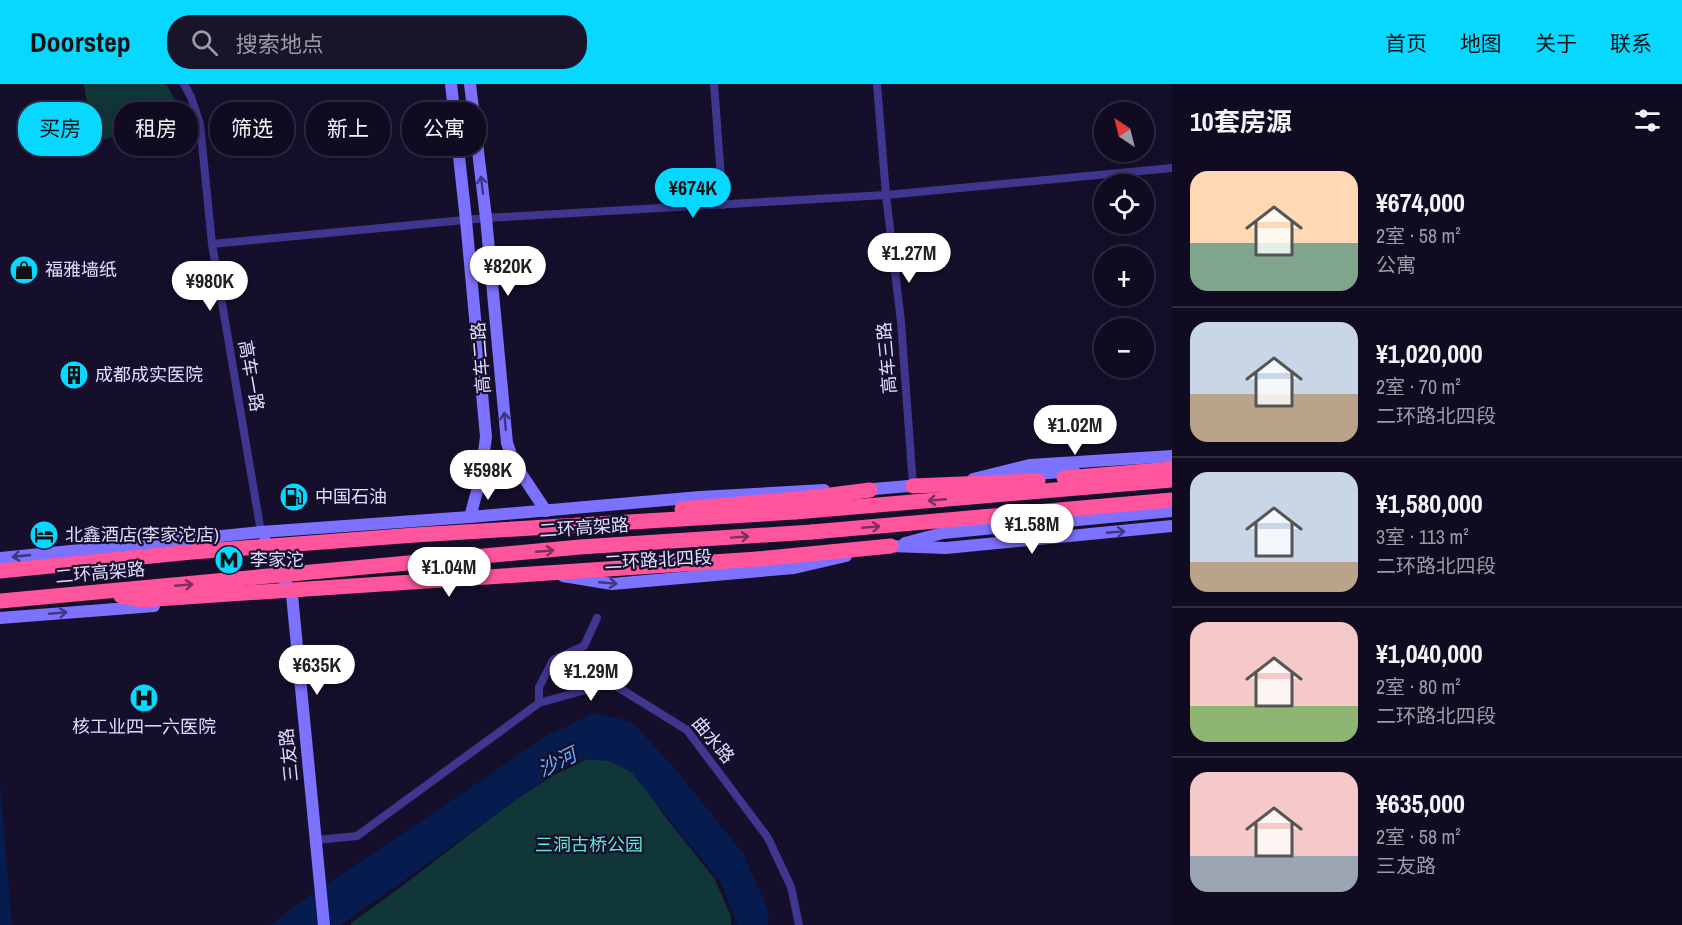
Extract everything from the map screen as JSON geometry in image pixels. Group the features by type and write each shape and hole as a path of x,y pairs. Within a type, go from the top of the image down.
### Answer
{"highway":[{"path":"913,486 1023,482 1172,469"},
{"name":"二环高架路","path":"0,571 192,552 415,535 795,512 1172,480"},
{"path":"192,552 224,544 682,509 870,490"},
{"name":"二环高架路","path":"0,601 580,547 788,534 1172,500"},
{"path":"103,592 141,600 758,559 891,546"}],"main road":[{"name":"高车二路","path":"451,84 486,437 480,480 470,517"},
{"name":"高车二路","path":"470,84 486,218 507,443 514,463 546,511"},
{"path":"979,478 1030,465 1172,456"},
{"path":"0,558 261,532 699,497 805,490 870,490 979,478 1172,462"},
{"path":"891,546 943,533 1172,511"},
{"name":"二环路北四段","path":"0,618 556,574 612,584 794,568 891,546 946,548 1172,526"},
{"name":"三友路","path":"261,532 292,595 324,925"}],"street":[{"name":"高车一路","path":"184,84 200,124 212,244 261,532"},
{"path":"714,84 723,205"},
{"name":"高车三路","path":"877,84 885,195 901,322 913,486"},
{"path":"212,244 486,218 885,195 1172,168"},
{"path":"539,703 539,687 553,660 584,646 597,618"},
{"name":"曲水路","path":"316,840 357,836 539,703 611,683 687,730 768,838 791,886 799,925"}],"green space":[{"path":"84,84 166,84 176,102 114,102 114,137 102,140 102,102 87,102"},
{"name":"三洞古桥公园","path":"596,755 630,764 663,814 714,878 731,916 731,925 351,925 512,802 554,775"}],"water":[{"name":"沙河","path":"596,713 632,722 677,771 743,853 769,913 768,925 738,925 721,883 631,772 609,761 584,759 557,771 341,925 270,925 550,734"},
{"path":"0,784 12,925 0,925"}],"place":[{"name":"福雅墙纸","path":"24,270"},
{"name":"成都成实医院","path":"74,375"},
{"name":"中国石油","path":"294,497"},
{"name":"北鑫酒店(李家沱店)","path":"44,535"},
{"name":"李家沱","path":"229,560"},
{"name":"核工业四一六医院","path":"144,698"}]}
